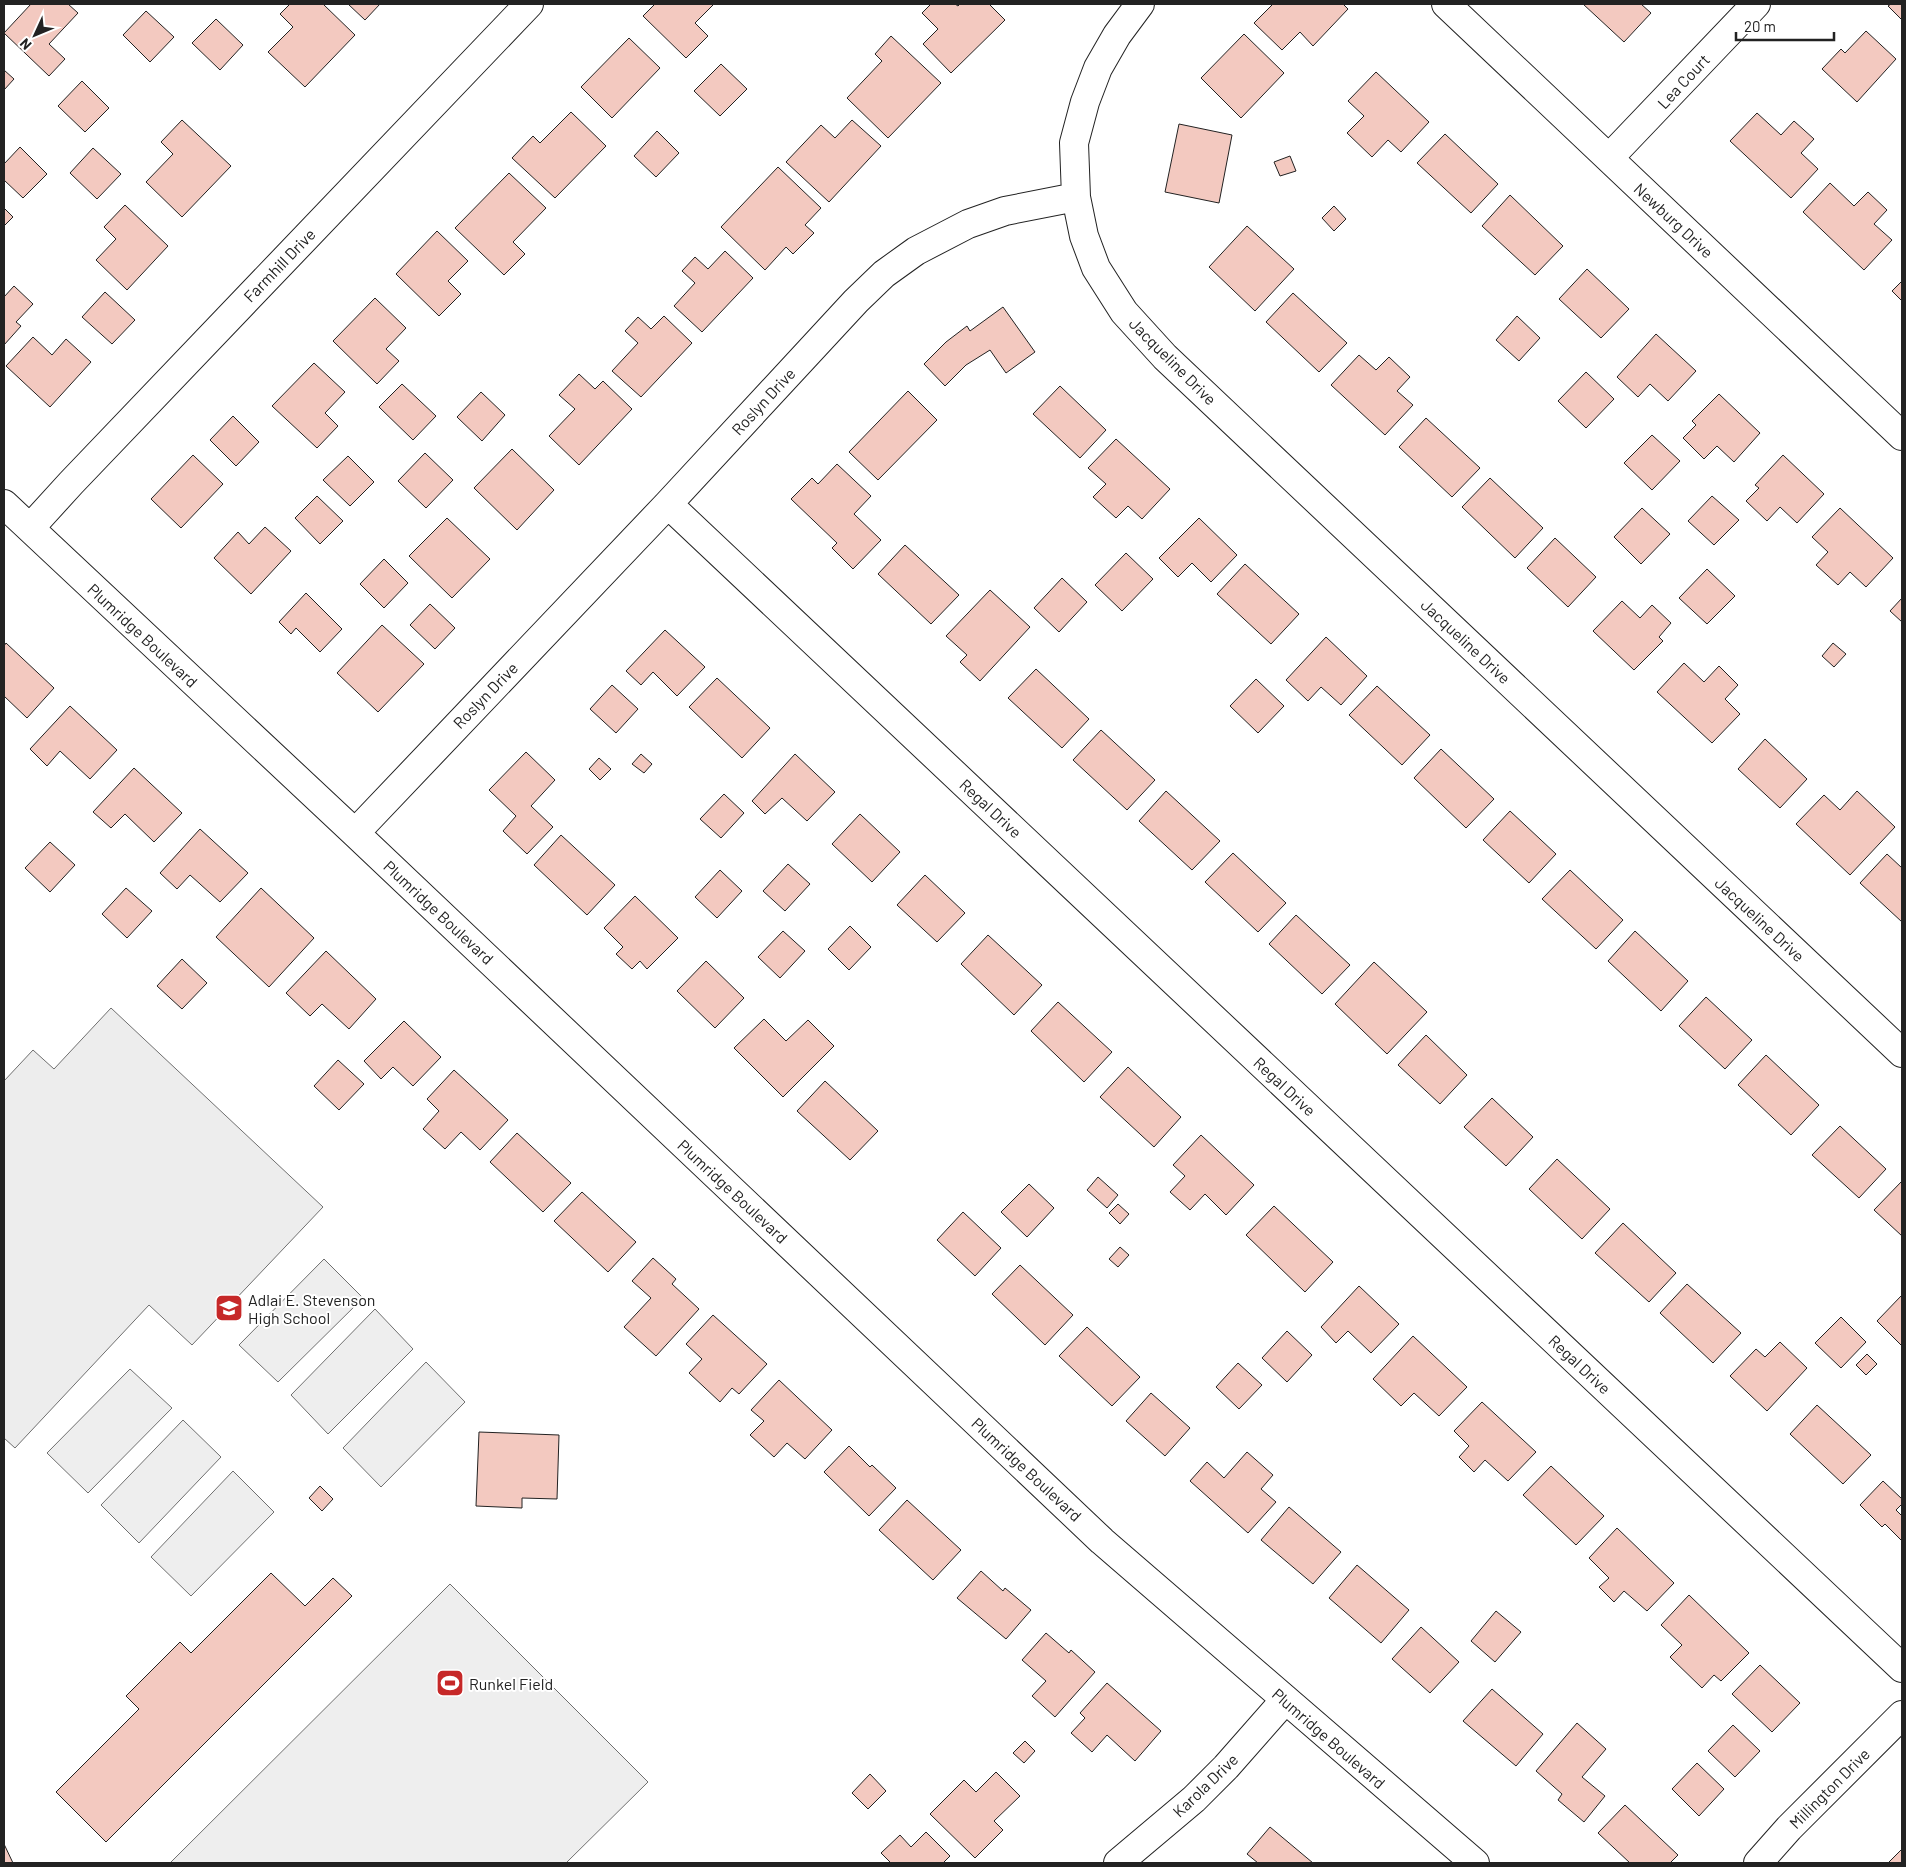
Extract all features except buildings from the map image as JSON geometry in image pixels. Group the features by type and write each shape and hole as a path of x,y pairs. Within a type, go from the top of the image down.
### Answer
{"street":[{"name":"Farmhill Drive","path":"30,528 529,4"},
{"path":"1076,197 1074,143 1084,102 1098,68 1117,35 1140,4"},
{"name":"Newburg Drive","path":"1446,4 1902,436"},
{"name":"Lea Court","path":"1609,158 1756,4"},
{"name":"Roslyn Drive","path":"355,833 668,504 856,301 884,274 916,251 968,224 1005,211 1076,197"},
{"name":"Jacqueline Drive","path":"1076,197 1084,236 1096,268 1124,312 1165,357 1902,1053"},
{"name":"Plumridge Boulevard","path":"4,504 355,833 1102,1541 1475,1863"},
{"name":"Regal Drive","path":"668,504 1902,1668"},
{"name":"Karola Drive","path":"1118,1863 1194,1799 1226,1767 1285,1700"},
{"name":"Millington Drive","path":"1758,1863 1789,1828 1902,1715"}],"shaded area":[{"path":"111,1008 323,1207 192,1345 149,1305 15,1448 4,1438 4,1081 33,1050 54,1069"},
{"path":"324,1259 363,1298 278,1382 239,1345"},
{"path":"375,1309 413,1349 328,1434 291,1395"},
{"path":"426,1362 465,1402 381,1487 343,1448"},
{"path":"130,1369 172,1408 88,1493 47,1453"},
{"path":"183,1420 221,1457 139,1543 101,1505"},
{"path":"233,1471 274,1512 191,1596 151,1557"},
{"name":"Runkel Field","path":"450,1584 648,1782 566,1863 170,1863"}],"place":[{"name":"Adlai E. Stevenson High School","path":"229,1308"},
{"name":"Runkel Field","path":"450,1683"}]}
